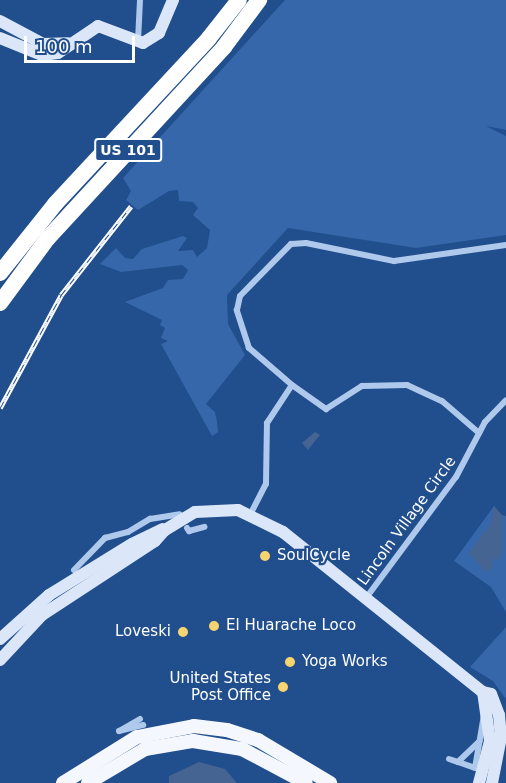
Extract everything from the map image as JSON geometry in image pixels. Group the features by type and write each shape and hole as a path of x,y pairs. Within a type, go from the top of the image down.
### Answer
{"highway":[{"name":"US 101","path":"0,273 44,216 209,38 238,0"},
{"name":"US 101","path":"0,303 53,232 224,47 259,0"}],"main road":[{"path":"0,38 42,56 58,53 88,29 101,26 138,44 159,33 173,0"},
{"path":"0,21 43,44 69,43"},
{"path":"0,660 5,641 56,590 142,538 185,520 249,516 283,532 483,692 491,694 500,753 492,783"},
{"path":"479,783 495,720"},
{"path":"63,783 137,737 169,729 202,726 235,731 266,743 330,783"},
{"path":"88,783 109,768 161,744 210,741 257,755 306,783"},
{"path":"101,783 109,768"}],"street":[{"path":"138,44 140,0"},
{"path":"480,433 442,401 408,385 362,386 326,409 292,385 249,348 237,310 240,296 291,244 306,243 394,261 506,245"},
{"path":"249,516 266,484 267,423 272,410 292,385"},
{"name":"Lincoln Village Circle","path":"366,598 456,477 480,433 506,400"},
{"path":"74,570 105,538 128,532 150,519 185,520 189,531 204,526"},
{"path":"458,762 480,741 495,720"},
{"path":"449,759 475,768 480,741"}],"shaded area":[{"path":"285,0 506,0 506,130 486,126 506,136 506,235 416,248 288,228 227,295 228,324 245,355 206,404 215,412 217,422 218,432 212,436 161,344 168,341 161,338 165,328 160,325 162,320 125,302 163,288 168,280 183,279 188,270 182,265 121,272 100,264 116,248 125,258 133,259 142,249 183,236 187,238 178,251 193,250 197,257 207,248 210,230 193,215 198,208 193,202 179,201 178,190 169,191 138,210 126,200 131,191 123,178"},
{"path":"315,432 320,435 308,450 302,443"},
{"path":"494,506 498,514 506,516 506,612 491,587 454,561"},
{"path":"494,506 502,515 502,552 498,560 492,559 492,568 486,572 469,553 490,525"},
{"path":"506,627 505,698 493,681 470,667"},
{"path":"199,762 225,769 237,783 169,783 169,776"}],"railway":[{"path":"0,408 61,295 131,206"}],"place":[{"name":"SoulCycle","path":"265,556"},
{"name":"El Huarache Loco","path":"214,626"},
{"name":"Loveski","path":"183,632"},
{"name":"Yoga Works","path":"290,662"},
{"name":"United States Post Office","path":"283,687"}]}
